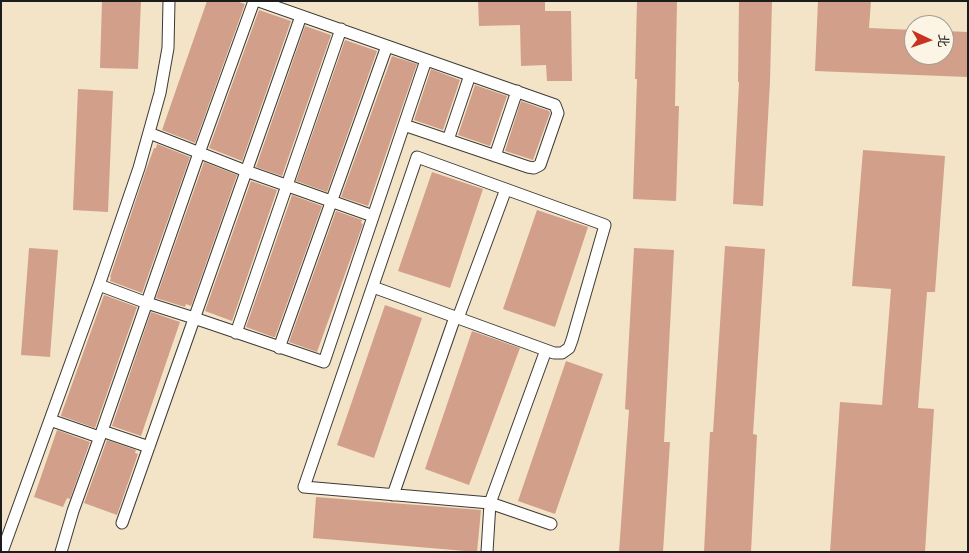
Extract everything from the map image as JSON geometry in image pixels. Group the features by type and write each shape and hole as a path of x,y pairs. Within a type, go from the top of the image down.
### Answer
{"lane":[{"path":"2,552 99,285 139,168 160,93 168,48 169,1"},
{"path":"61,552 72,511 254,1"},
{"path":"259,1 555,105 558,113 540,165 534,168 404,125"},
{"path":"122,523 301,16"},
{"path":"236,333 341,29"},
{"path":"279,348 387,46"},
{"path":"99,285 147,304 324,362 426,60"},
{"path":"448,140 470,75"},
{"path":"495,156 517,92"},
{"path":"148,133 246,171 373,216"},
{"path":"373,287 554,353 562,353 569,348 572,340 604,225 418,157 373,287 304,487 490,503 551,524"},
{"path":"393,495 506,190"},
{"path":"486,552 490,503 546,350"},
{"path":"50,420 149,447"}],"building":[{"path":"102,1 141,1 138,69 100,68"},
{"path":"207,1 236,1 245,4 195,143 162,130"},
{"path":"478,1 545,1 545,11 571,11 572,81 547,81 546,65 521,66 520,25 479,26"},
{"path":"637,1 677,1 675,106 679,106 676,201 633,199 637,79 635,79"},
{"path":"739,1 772,1 770,82 763,206 733,204 739,82"},
{"path":"818,1 871,1 869,28 904,30 904,65 954,65 954,31 968,32 968,77 815,71"},
{"path":"259,10 291,21 242,161 209,148"},
{"path":"305,26 331,35 282,176 256,167"},
{"path":"345,40 377,51 327,192 296,181"},
{"path":"392,56 417,64 368,206 341,197"},
{"path":"431,69 460,80 443,130 414,120"},
{"path":"475,85 507,96 490,146 458,135"},
{"path":"78,89 113,91 108,212 73,210"},
{"path":"521,101 550,113 533,160 505,151"},
{"path":"157,144 190,157 142,293 110,281 110,277 146,170"},
{"path":"863,150 945,156 935,292 927,292 918,408 934,409 925,552 830,552 840,402 882,405 891,289 852,286"},
{"path":"204,162 237,175 191,306 186,304 185,307 156,298"},
{"path":"432,172 483,189 450,288 398,271"},
{"path":"251,181 277,190 232,321 205,311"},
{"path":"292,195 322,206 275,337 273,337 246,327"},
{"path":"537,210 588,227 555,327 503,309"},
{"path":"336,211 362,220 361,223 363,224 317,352 289,342"},
{"path":"725,246 765,249 753,434 757,435 751,552 704,552 710,432 713,432"},
{"path":"29,248 58,250 50,357 21,355"},
{"path":"634,248 674,250 664,442 670,442 663,552 619,552 629,410 625,409"},
{"path":"104,295 137,307 95,428 61,415"},
{"path":"385,305 422,318 374,458 337,445"},
{"path":"151,312 180,322 141,436 112,426"},
{"path":"472,331 520,348 469,485 425,469"},
{"path":"566,361 603,374 555,514 518,501"},
{"path":"57,430 90,442 70,499 67,498 63,507 34,497"},
{"path":"107,440 136,450 135,453 138,454 117,515 84,503"},
{"path":"316,497 481,510 477,552 313,538"}]}
